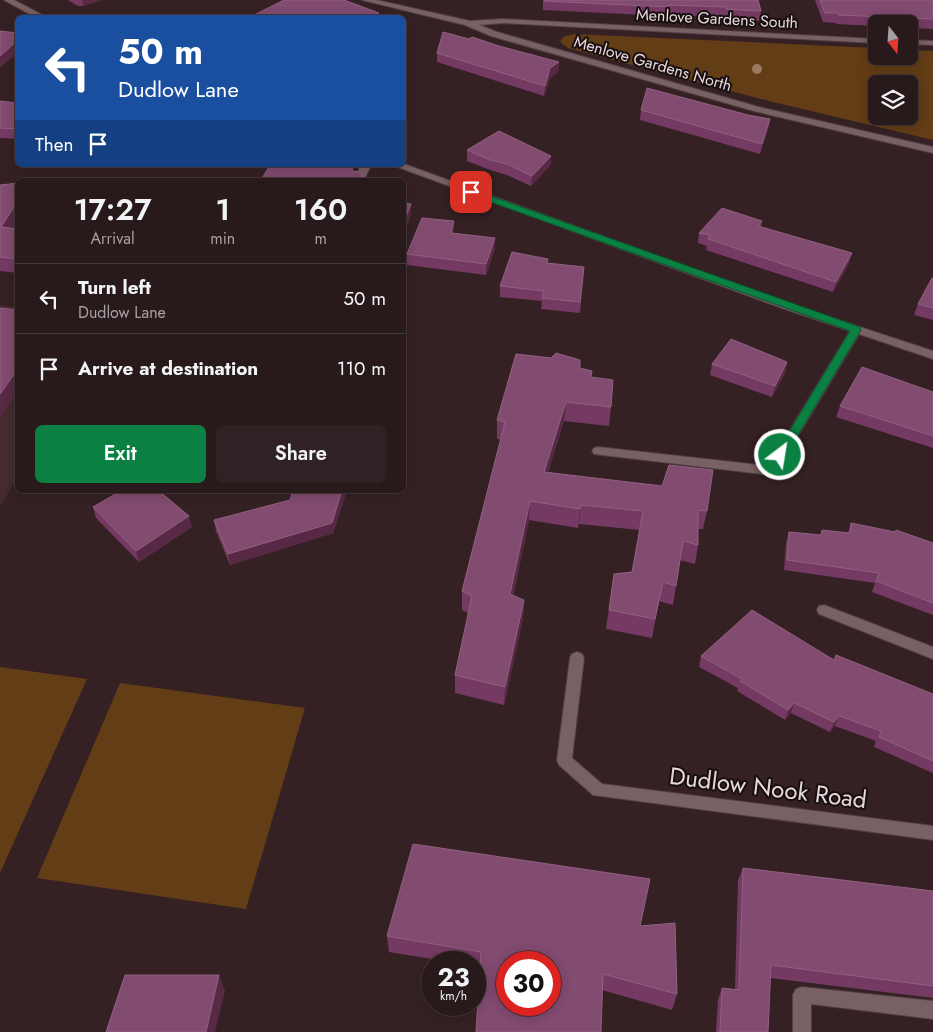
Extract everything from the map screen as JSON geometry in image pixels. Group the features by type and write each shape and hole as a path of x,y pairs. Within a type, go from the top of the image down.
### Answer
{"street":[{"path":"8,0 38,15"},
{"name":"Menlove Gardens North","path":"366,0 467,23 494,34 757,108 933,150"},
{"name":"Menlove Gardens South","path":"467,23 504,21 868,41"},
{"path":"918,42 933,43"},
{"path":"403,167 786,306 933,355"},
{"path":"598,451 771,471 856,330"},
{"path":"824,610 933,653"},
{"name":"Dudlow Nook Road","path":"577,658 564,760 598,790 933,832"},
{"path":"802,1032 802,995 933,1010"}],"shaded area":[{"path":"574,34 868,48 868,65 918,65 918,50 933,51 933,140 870,125 918,125 918,75 868,75 868,125 773,102 568,48 560,42 563,37"},
{"path":"0,305 15,307 15,482 0,506"},
{"path":"0,667 87,679 0,873"},
{"path":"120,683 305,708 246,909 37,878"}],"building":[{"path":"284,0 344,0 379,13 376,15 254,15"},
{"path":"544,0 758,0 761,11 726,9 726,7 668,5 668,7"},
{"path":"820,0 933,0 933,19 918,18 918,15 868,16 825,13"},
{"path":"0,31 15,33 15,43 0,56"},
{"path":"443,32 469,39 472,37 559,62 550,68 545,86 437,53"},
{"path":"647,88 770,119 762,144 641,110"},
{"path":"0,101 15,103 15,129 0,128"},
{"path":"499,131 551,156 532,176 507,164 490,160 467,150"},
{"path":"269,167 353,167 352,171 362,172 361,178 262,178"},
{"path":"15,183 15,206 1,227 15,229 15,259 0,257 0,185"},
{"path":"406,203 411,204 406,217"},
{"path":"722,208 762,221 758,226 852,253 836,282 708,239 710,235 699,233"},
{"path":"422,218 454,221 451,233 495,238 486,264 407,254"},
{"path":"512,252 548,259 547,263 584,267 580,302 542,298 544,291 500,286"},
{"path":"933,278 933,308 918,304"},
{"path":"0,308 15,310 15,373 0,394"},
{"path":"731,339 787,362 775,386 712,364"},
{"path":"556,353 580,360 580,368 592,371 591,377 613,380 611,407 566,402 544,472 662,486 669,465 713,470 707,511 698,510 698,545 683,541 676,586 663,582 655,619 609,610 614,574 632,572 643,511 581,505 580,509 530,501 510,594 524,600 505,687 455,675 472,596 462,591 505,422 497,420 516,354 551,358"},
{"path":"862,367 933,392 933,436 840,406"},
{"path":"117,493 162,493 189,516 136,551 93,507"},
{"path":"292,493 341,493 332,523 228,554 214,520 290,500"},
{"path":"851,523 895,532 896,530 933,543 933,603 876,581 879,573 787,560 789,532 821,535 822,530 850,533"},
{"path":"752,610 834,660 836,655 933,694 933,761 879,737 881,731 839,716 834,722 794,703 788,710 740,681 742,679 701,656"},
{"path":"413,844 650,879 640,926 675,923 677,994 603,974 601,1032 476,1032 477,1016 486,1016 486,951 475,951 387,936"},
{"path":"743,868 933,891 933,986 771,965 768,1032 720,1032 722,988 739,990"},
{"path":"125,975 219,975 206,1032 106,1032"}],"route":[{"path":"471,192 856,330 780,455"}]}
